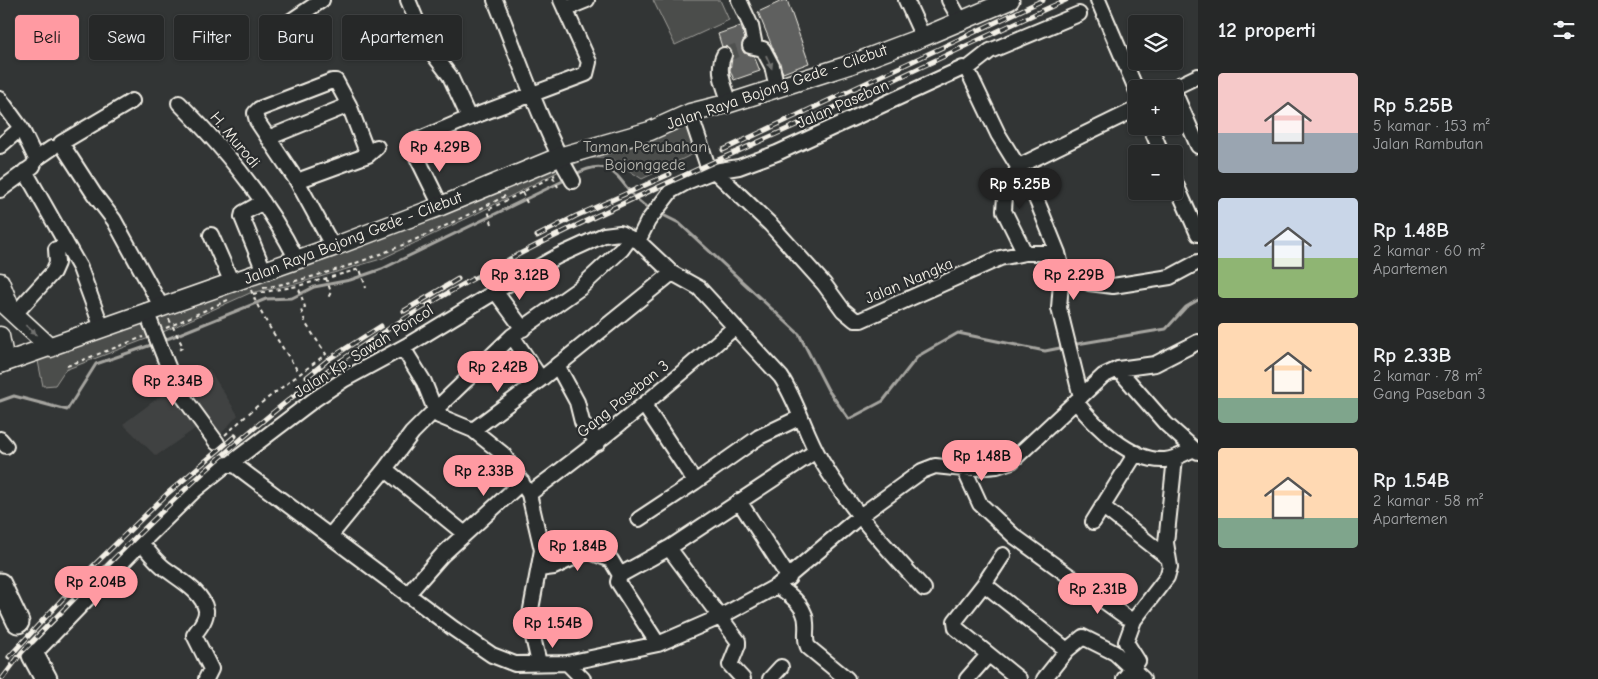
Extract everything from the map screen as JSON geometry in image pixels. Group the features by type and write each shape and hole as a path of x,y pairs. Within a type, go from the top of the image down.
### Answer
{"highway":[{"path":"0,584 18,622"},
{"path":"33,655 46,679"}],"main road":[{"name":"Jalan Raya Bojong Gede - Cilebut","path":"3,363 51,348 153,309 236,291 264,271 441,206 566,169 690,113 777,88 923,37 1010,0"},
{"path":"0,282 8,309 51,348"},
{"path":"0,336 3,363"}],"street":[{"path":"300,15 322,0"},
{"path":"408,0 427,46 450,76 469,118"},
{"path":"495,0 532,95 566,169"},
{"path":"441,206 411,145 413,142 469,118 583,76 588,71 589,62 563,4 587,0"},
{"path":"739,0 751,26 753,46 763,49 768,58 777,88"},
{"path":"906,0 923,37"},
{"path":"949,0 960,22"},
{"path":"1098,0 1132,80"},
{"name":"Jalan Paseban","path":"330,536 412,433 518,332 580,288 622,248 634,240 671,191 714,170 739,167 776,153 967,69 990,51 1079,14"},
{"path":"724,55 720,62 721,72 730,103"},
{"path":"967,69 998,134 1019,166 1032,191 1058,253 1062,270 1059,308 1066,333 1078,399 1090,420 1112,439 1150,458 1175,458 1196,450 1166,424 1118,369"},
{"path":"1183,84 1198,76"},
{"path":"297,181 372,151 338,83 332,81 259,109 255,116 297,181 333,247"},
{"path":"0,99 21,128 36,159"},
{"path":"132,101 61,143 94,194 114,220 153,309 155,335 176,387 217,443"},
{"name":"H. Murodi","path":"179,103 200,125 263,202 280,225 298,260"},
{"path":"268,138 349,105"},
{"path":"690,113 704,158 714,170"},
{"path":"1025,253 1004,211 1005,196 1019,166 1128,113"},
{"path":"1183,113 1198,146"},
{"path":"0,146 21,128"},
{"path":"0,190 36,163 36,159 52,148"},
{"name":"Jalan Nangka","path":"714,170 771,225 824,284 844,310 855,320 861,320 1000,258 1025,253 1058,253"},
{"path":"25,171 80,268 102,328"},
{"path":"1183,200 1198,234"},
{"path":"263,202 243,213 242,217 264,271"},
{"name":"Jalan Kp. Sawah Poncol","path":"33,655 195,490 315,399 403,348 495,291 558,256 604,235 620,233 634,240"},
{"path":"212,235 236,291"},
{"path":"634,240 672,273 699,288 781,377 792,393 816,451 841,492 924,589"},
{"path":"8,309 54,272 57,263 56,249"},
{"path":"1062,270 1090,283 1113,286 1170,277 1198,262"},
{"path":"473,430 541,379 672,273"},
{"path":"495,291 541,379"},
{"name":"Gang Paseban 3","path":"408,595 442,555 465,534 526,488 598,443 735,327"},
{"path":"231,463 408,595 492,654 516,664 567,663 658,644 720,617 789,578 860,516 922,471 936,466 964,468 997,466 1012,461 1103,376 1118,369 1154,364 1198,342"},
{"path":"403,348 424,382 439,416 473,430 503,454 526,488 542,550 529,620 539,663"},
{"path":"557,365 577,402 582,422 598,443"},
{"path":"644,405 696,482"},
{"path":"639,519 696,482 758,436 802,417"},
{"path":"658,644 618,582 620,576 669,548 816,451"},
{"path":"1093,522 1136,452"},
{"path":"1128,673 1137,664 1137,658 1126,642 1134,620 1167,577 1170,566 1166,543 1175,458"},
{"path":"964,468 980,504 1014,536 1126,617 1134,620"},
{"path":"385,469 465,534"},
{"path":"739,501 789,578"},
{"path":"1102,506 1168,558"},
{"path":"141,543 151,555 197,595 206,611 204,620 194,635 211,669 206,679"},
{"path":"669,548 738,641 730,665 743,679"},
{"path":"539,569 554,567 588,551 611,560 620,576"},
{"path":"1003,556 955,621 956,628 1019,679"},
{"path":"984,584 1067,650"},
{"path":"777,586 795,599 803,610 807,621 805,641 808,647 847,679"},
{"path":"1044,679 1067,650 1080,638 1085,637 1115,653 1128,673 1144,679"},
{"path":"967,679 988,655"},
{"path":"567,663 583,679"},
{"path":"770,679 781,667"}],"path":[{"path":"492,224 488,210 566,169"},
{"path":"67,366 155,335 236,291 251,290 324,274 373,259 566,169"},
{"path":"553,177 558,187"},
{"path":"522,192 528,205"},
{"path":"299,373 267,319 258,309 253,294 298,286 360,269 366,288"},
{"path":"326,278 331,292 328,298"},
{"path":"217,443 256,407 326,354 306,324 301,310 305,307 304,301 298,286"},
{"path":"173,325 182,344"}],"shaded area":[{"path":"209,369 238,415 220,435 183,389"},
{"path":"174,386 199,426 156,456 123,424"}],"green space":[{"path":"653,0 720,0 729,20 675,45"},
{"name":"Taman Perubahan Bojonggede","path":"689,121 697,152 642,179 610,158 590,158 569,166 472,216 381,259 296,284 250,293 154,336 65,370 55,385 43,386 37,356 560,164"}],"building":[{"path":"787,0 809,63 783,73 758,12"},
{"path":"741,26 745,39 742,49 744,53 754,56 760,71 734,80 730,70 733,53 728,47 722,47 718,34"}],"waterway":[{"path":"574,175 589,168 601,167 611,171 640,202 651,209"},
{"path":"162,341 266,299 292,298 314,287 350,280 382,269 567,179"},
{"path":"659,213 679,223 799,334 828,390 849,419 883,401 918,356 958,333 1045,351 1065,347"},
{"path":"1071,345 1166,329 1186,307 1198,300"},
{"path":"0,401 14,396 67,410 96,364 154,344"}],"tunnel":[{"path":"724,55 750,46"}],"railway":[{"path":"723,150 1043,0"},
{"path":"2,679 22,652 59,614 211,466 292,397 390,328 447,294 564,232 1066,0"},
{"path":"537,236 576,216 670,174"},
{"path":"404,311 458,279"},
{"path":"307,377 329,359 381,326"},
{"path":"9,657 89,570 168,493 235,436"}]}
